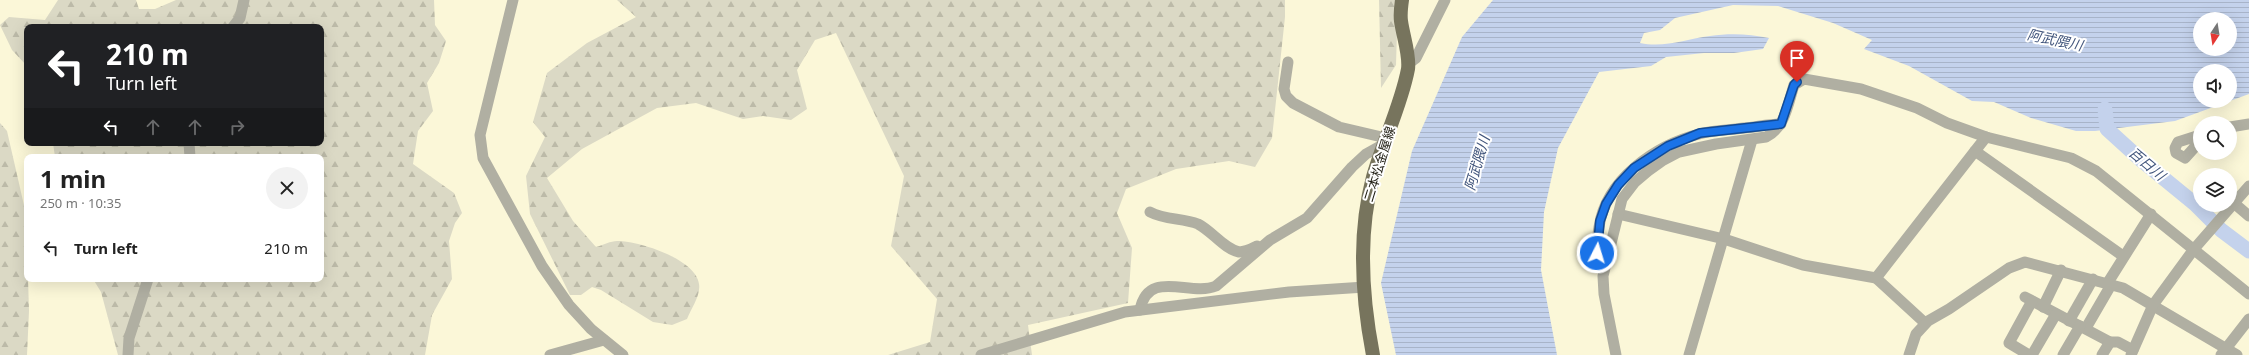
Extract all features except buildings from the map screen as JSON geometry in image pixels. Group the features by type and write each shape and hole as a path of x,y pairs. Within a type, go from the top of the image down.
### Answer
{"main road":[{"name":"二本松金屋線","path":"1373,355 1367,326 1365,288 1365,211 1385,141 1402,92 1408,64 1401,20 1402,0"}],"street":[{"path":"235,24 240,18 244,0"},
{"path":"513,0 480,135 483,158 542,266 569,305 604,340 623,355"},
{"path":"1408,64 1416,58 1445,0"},
{"path":"1288,62 1284,89 1286,96 1292,103 1339,128 1385,141"},
{"path":"1616,355 1603,284 1605,267 1622,199 1635,182 1662,161 1679,152 1752,140 1766,137 1774,133 1781,124 1794,85 1804,79 1868,92 1917,108 1946,123 1986,137 2071,158 2096,171 2196,247 2249,294"},
{"path":"1605,267 1601,263 1597,253 1600,221 1610,197 1634,168 1665,147 1700,133 1781,124"},
{"path":"2237,126 2249,124"},
{"path":"1876,278 1986,137"},
{"path":"1689,355 1752,140"},
{"path":"1140,310 1145,295 1155,288 1182,287 1208,290 1216,286 1266,243 1307,218 1352,167 1366,154 1385,141"},
{"path":"1975,151 2123,256"},
{"path":"2237,201 2249,186"},
{"path":"2237,208 2249,216"},
{"path":"1150,212 1158,216 1197,224 1229,247 1240,252 1266,243"},
{"path":"2029,355 2009,343 2028,299 2110,342 2118,342 2132,352 2153,305 2196,247 2228,212"},
{"path":"1618,214 1724,239 1803,265 1876,278 1925,323"},
{"path":"2063,355 2083,327 2109,284 2123,256 2151,214"},
{"path":"1909,355 1916,334 1925,323 2014,266 2025,262 2061,270 2124,288 2153,305 2223,351 2237,355"},
{"path":"2043,307 2061,270"},
{"path":"2069,320 2093,279"},
{"path":"128,355 129,338 147,282"},
{"path":"981,355 1092,321 1140,310 1289,292 1365,288"},
{"path":"2032,355 2056,314"},
{"path":"2223,351 2249,319"},
{"path":"550,355 604,340"},
{"path":"2102,355 2110,342"}],"green space":[{"path":"58,0 136,0 139,9 155,9 176,0 434,0 435,25 446,41 439,63 427,83 433,111 418,131 413,164 454,193 462,213 455,223 449,241 452,279 432,315 425,355 118,355 101,292 95,282 324,282 324,154 55,154 53,146 324,146 324,24 24,24 24,63 12,50 0,25 9,17 45,20"},
{"path":"617,0 1285,0 1285,17 1272,138 1255,167 1229,161 1176,169 1126,189 1117,213 1132,248 1128,303 1028,325 1032,355 888,355 930,342 937,299 891,246 904,176 836,33 815,40 797,70 807,109 791,120 763,116 743,119 696,103 657,108 582,149 547,178 573,221 596,247 617,241 639,244 678,259 696,275 699,284 699,293 687,319 672,325 653,322 601,290 592,287 581,295 570,295 530,214 526,176 545,137 533,122 547,73 587,43 636,17"},
{"path":"1379,0 1398,0 1396,65 1381,88"},
{"path":"0,123 7,131 24,205 24,282 28,282 29,311 27,355 0,355"}],"water":[{"name":"阿武隈川","path":"1493,0 2249,0 2249,94 2237,98 2237,64 2193,64 2193,108 2211,108 2175,121 2095,131 2076,131 2031,118 1994,102 1972,101 1909,66 1864,49 1872,40 1833,23 1778,6 1733,5 1675,18 1660,30 1644,33 1640,43 1667,44 1725,34 1769,38 1763,49 1734,53 1704,53 1666,57 1651,66 1599,72 1558,148 1544,212 1541,270 1557,355 1396,355 1381,283 1412,151 1462,37"}],"waterway":[{"name":"百日川","path":"2105,109 2107,129 2140,159 2195,204 2221,230 2249,251"}],"route":[{"path":"1597,253 1600,221 1606,204 1618,185 1634,168 1659,150 1700,133 1720,132 1781,124 1794,85 1797,82"}]}
